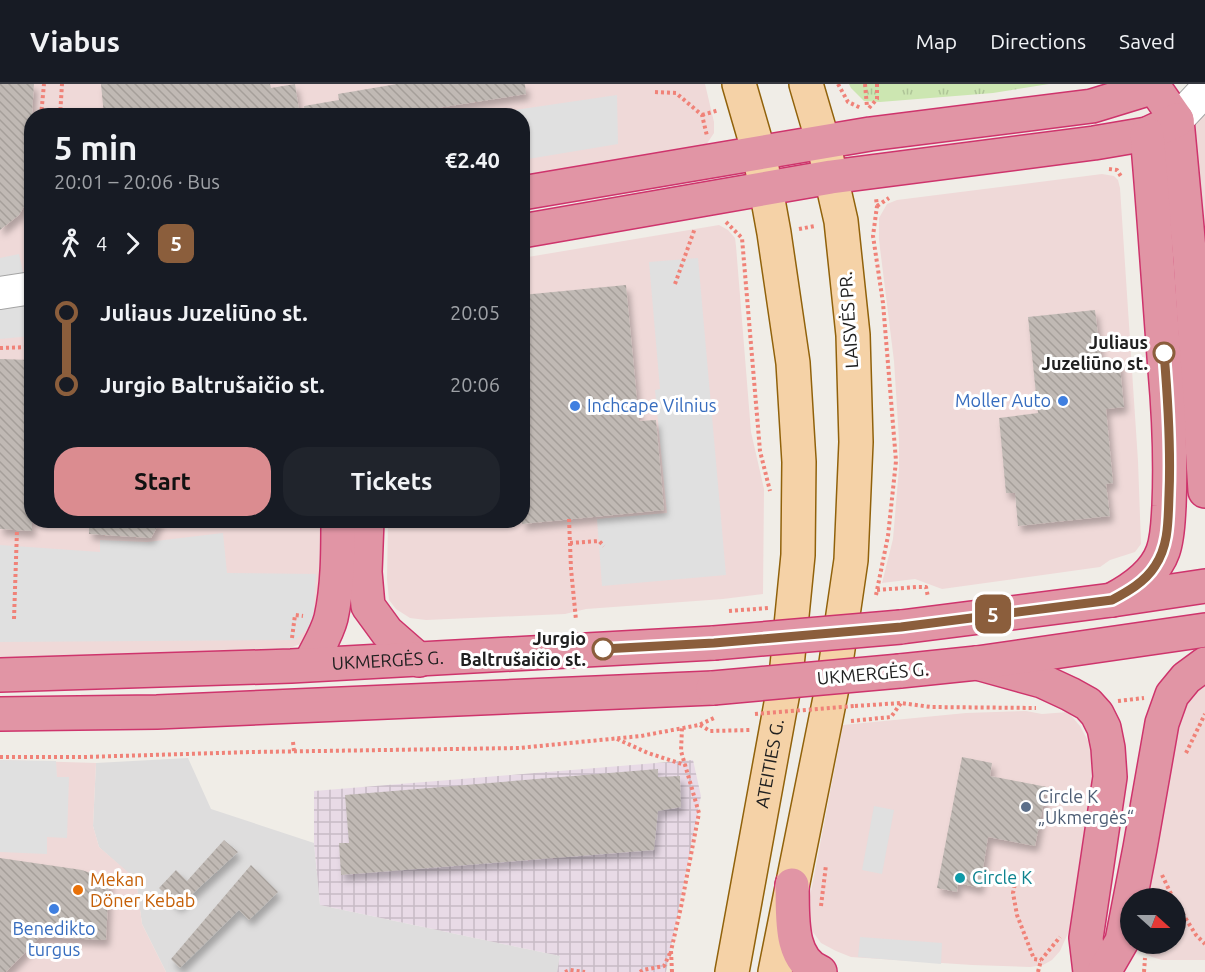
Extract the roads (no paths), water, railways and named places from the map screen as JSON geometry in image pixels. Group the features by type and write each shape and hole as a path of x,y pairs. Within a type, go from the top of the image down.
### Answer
{"highway":[{"path":"530,192 870,134 1092,106 1157,85 1177,120 1190,260 1205,491"},
{"path":"530,230 831,177 1094,143 1147,134 1177,120"},
{"path":"1112,600 1127,592 1154,568 1163,551 1167,531 1170,472 1169,416 1147,134"},
{"path":"300,656 321,642 331,620 336,581 338,528"},
{"path":"367,528 365,572 368,606 387,632 419,660"},
{"name":"UKMERGĖS G.","path":"0,675 300,656 419,660 714,643 901,627 1205,586"},
{"name":"UKMERGĖS G.","path":"0,714 714,703 901,687 977,663 1205,630"},
{"path":"977,663 1042,681 1070,694 1088,704 1097,714 1104,728 1110,777 1086,938 1090,972"},
{"path":"1104,972 1122,941 1162,723 1172,695 1186,678 1205,664"},
{"path":"792,885 794,934 800,955 813,969 820,972"}],"main road":[{"path":"738,84 759,153 766,189"},
{"name":"LAISVĖS PR.","path":"792,885 833,683 851,560 856,442 853,335 841,221 823,142 806,84"},
{"name":"ATEITIES G.","path":"732,972 786,676 798,555 798,462 793,363 766,189"},
{"path":"775,972 792,885"}],"street":[{"path":"1147,134 1157,85"},
{"path":"1177,120 1205,90"},
{"path":"0,293 24,289"}],"place":[{"name":"Juliaus Juzeliūno st.","path":"1164,353"},
{"name":"Moller Auto","path":"1063,401"},
{"name":"Inchcape Vilnius","path":"575,406"},
{"name":"Jurgio Baltrušaičio st.","path":"603,649"},
{"name":"Circle K „Ukmergės“","path":"1026,807"},
{"name":"Circle K","path":"960,878"},
{"name":"Mekan Döner Kebab","path":"78,890"},
{"name":"Benedikto turgus","path":"54,909"}]}
